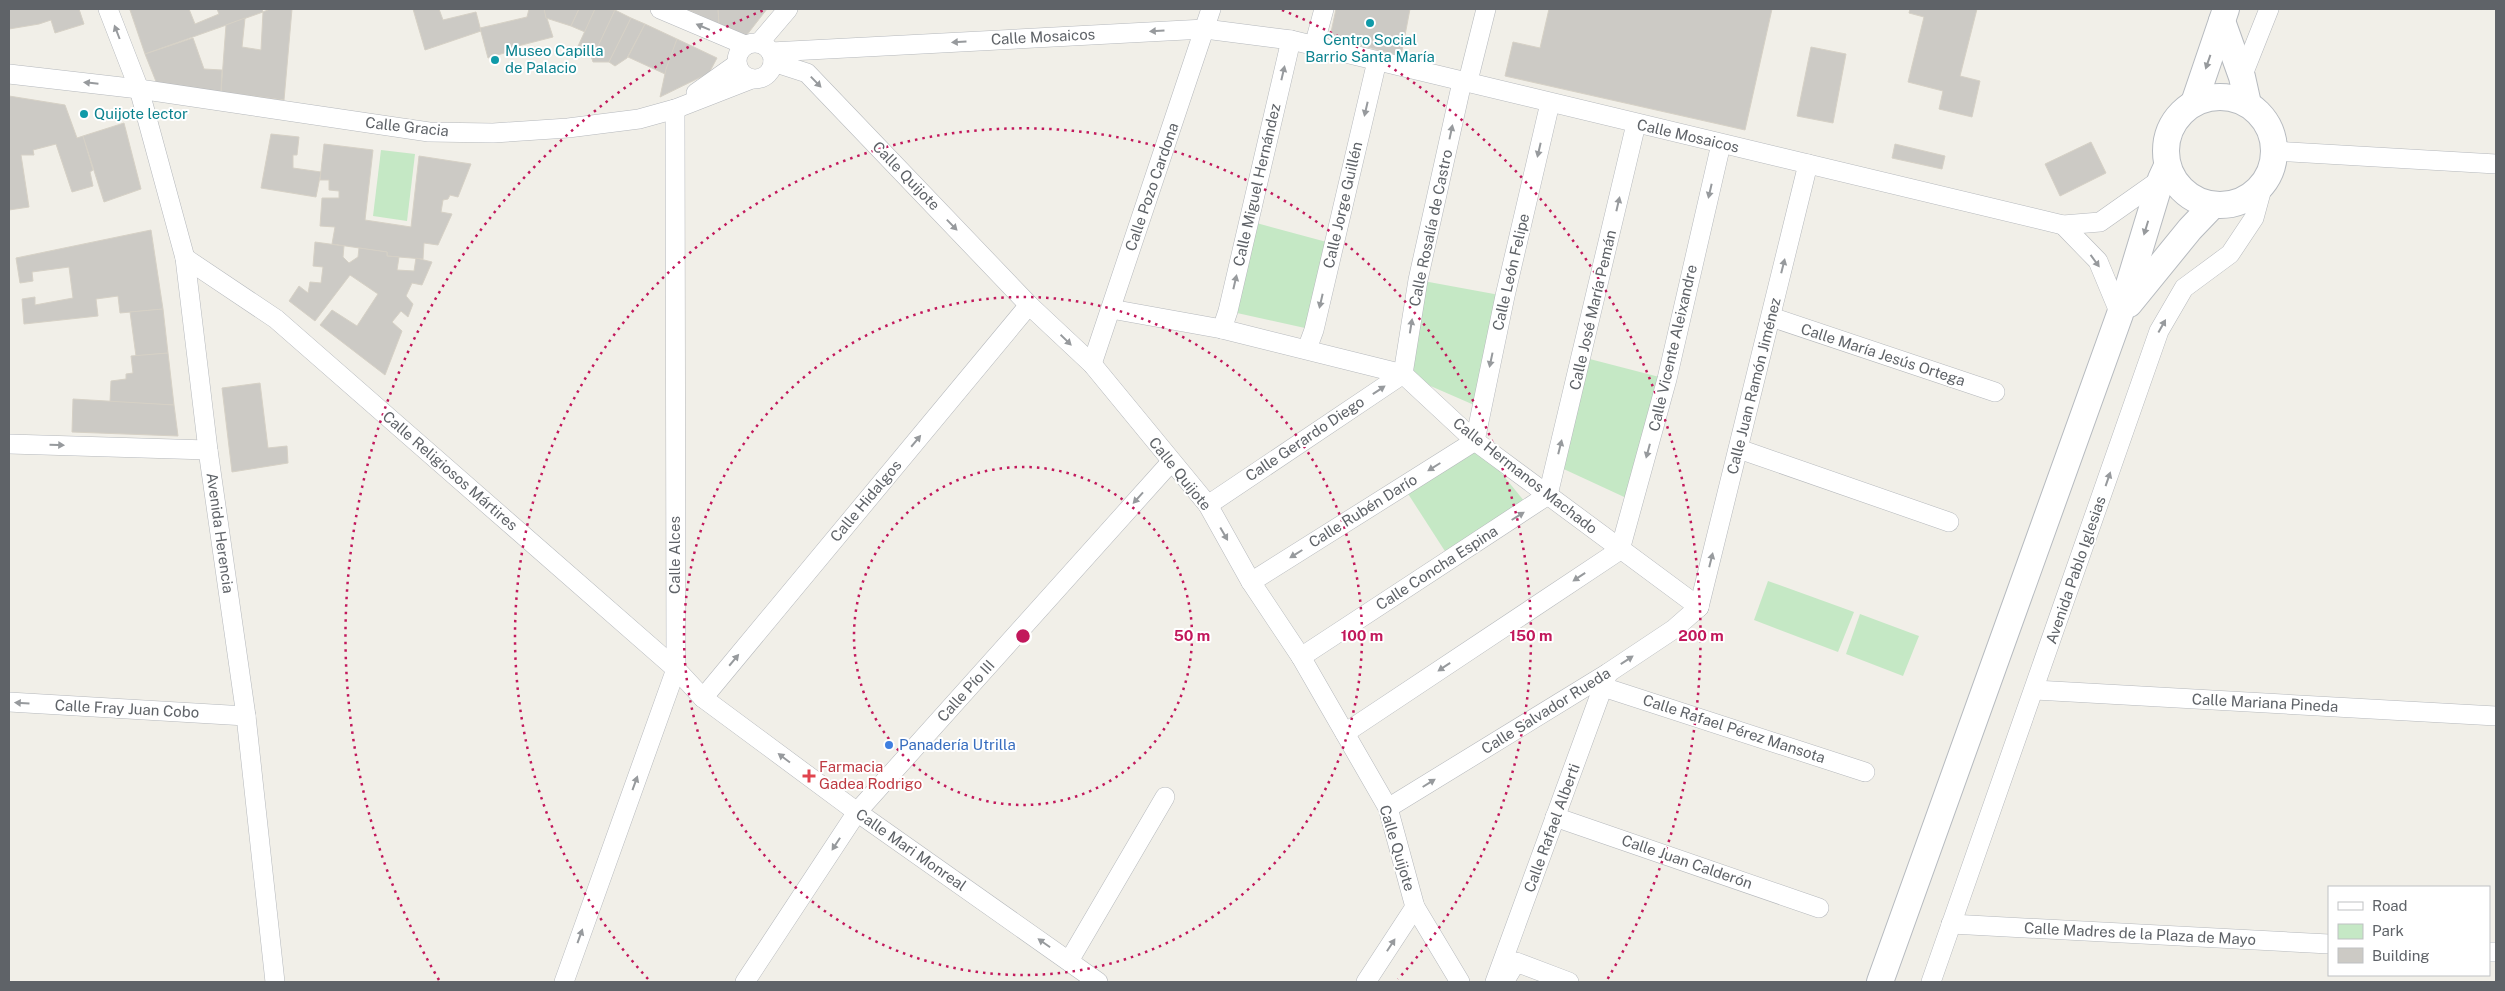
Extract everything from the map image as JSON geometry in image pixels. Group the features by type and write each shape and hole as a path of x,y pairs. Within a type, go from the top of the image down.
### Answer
{"main road":[{"path":"2224,15 2248,104"},
{"path":"2194,103 2224,15"},
{"path":"1880,982 2120,314 2164,172 2166,147 2170,130 2179,114 2194,103 2212,97 2230,97 2248,104 2262,116 2272,132 2275,151 2272,169 2263,185 2249,198 2232,204 2213,206 2193,199 2164,172"},
{"path":"2120,314 2190,229 2213,206"}],"street":[{"name":"Avenida Herencia","path":"108,9 139,89 186,258 208,450 246,716 276,982"},
{"name":"Calle Quijote","path":"660,9 762,51 807,73 1029,305 1092,364 1208,505 1251,582 1301,657 1388,808 1415,907 1460,982"},
{"path":"762,51 788,9"},
{"name":"Calle Pozo Cardona","path":"1092,364 1211,9"},
{"path":"1314,46 1324,9"},
{"name":"Calle Rosalía de Castro","path":"1403,374 1418,280 1465,82 1486,9"},
{"path":"2242,77 2269,9"},
{"name":"Calle Mosaicos","path":"762,51 1205,29 1291,40 2063,225 2100,222 2164,172"},
{"name":"Calle Miguel Hernández","path":"1222,329 1228,311 1291,40"},
{"path":"762,51 772,68 764,77 752,79 742,74 736,64 738,53 762,51"},
{"name":"Calle Jorge Guillén","path":"1307,349 1314,330 1377,61"},
{"name":"Calle Gracia","path":"675,108 736,64"},
{"name":"Calle Gracia","path":"9,74 139,89 429,132 493,133 568,128 638,119 675,108 752,79"},
{"name":"Calle León Felipe","path":"1475,441 1505,296 1550,103"},
{"name":"Calle Alces","path":"564,982 676,669 675,108"},
{"name":"Calle José María Pemán","path":"1548,495 1636,124"},
{"name":"Calle Vicente Aleixandre","path":"1620,550 1667,379 1721,144"},
{"path":"2275,151 2496,164"},
{"name":"Calle Juan Ramón Jiménez","path":"1699,607 1808,164"},
{"name":"Avenida Pablo Iglesias","path":"1931,982 2035,690 2158,331 2184,288 2230,254 2254,218 2263,185"},
{"path":"2063,225 2098,262 2120,314"},
{"name":"Calle Religiosos Mártires","path":"186,258 276,319 676,669 703,698"},
{"name":"Calle Hidalgos","path":"703,698 1029,305"},
{"name":"Calle Hermanos Machado","path":"1111,309 1222,329 1403,374 1475,441 1699,607"},
{"name":"Calle María Jesús Ortega","path":"1771,317 1995,392"},
{"name":"Calle Gerardo Diego","path":"1208,505 1403,374"},
{"name":"Calle Rubén Darío","path":"1251,582 1475,441"},
{"path":"9,444 208,450"},
{"path":"1739,449 1949,522"},
{"name":"Calle Pío III","path":"745,982 857,812 1171,462"},
{"name":"Calle Concha Espina","path":"1301,657 1548,495"},
{"path":"1345,733 1620,550"},
{"name":"Calle Salvador Rueda","path":"1388,808 1606,680 1674,629 1699,607"},
{"name":"Calle Rafael Pérez Mansota","path":"1606,680 1865,772"},
{"name":"Calle Rafael Alberti","path":"1495,982 1606,680"},
{"name":"Calle Mariana Pineda","path":"2035,690 2496,716"},
{"name":"Calle Mari Monreal","path":"703,698 857,812 1098,982"},
{"name":"Calle Fray Juan Cobo","path":"9,702 246,716"},
{"path":"1069,961 1165,797"},
{"name":"Calle Juan Calderón","path":"1555,817 1819,908"},
{"path":"1366,982 1415,907"},
{"name":"Calle Madres de la Plaza de Mayo","path":"1952,924 2328,944"},
{"path":"1504,982 1516,962 1569,982"}],"green space":[{"path":"381,150 415,154 407,221 373,216"},
{"path":"1249,221 1334,244 1314,330 1228,311"},
{"path":"1418,280 1505,296 1481,408 1403,374"},
{"path":"1582,357 1667,379 1635,502 1555,465"},
{"path":"1475,441 1530,508 1450,559 1403,486"},
{"path":"1768,581 1854,612 1838,652 1754,620"},
{"path":"1860,614 1919,636 1903,676 1846,654"}],"building":[{"path":"9,9 79,9 84,24 55,33 51,20 9,29"},
{"path":"189,9 195,24 219,14 217,9 262,9 263,12 145,54 130,10"},
{"path":"270,9 292,9 284,100 221,92 226,25 245,18 242,47 261,50 263,12"},
{"path":"413,9 439,9 443,20 476,12 481,31 425,50"},
{"path":"529,9 544,9 553,37 514,47 514,50 488,58 480,28 527,17"},
{"path":"544,9 579,9 571,26 546,18"},
{"path":"579,9 595,9 585,32 571,26"},
{"path":"595,9 615,10 592,59 591,53 584,54 587,47 585,46 582,54 574,55"},
{"path":"686,9 718,9 719,24"},
{"path":"718,9 767,9 746,36 719,24"},
{"name":"Centro Social Barrio Santa María","path":"1336,9 1410,9 1401,56 1330,37"},
{"path":"1549,9 1772,9 1745,130 1505,76 1513,42 1540,48"},
{"path":"1910,9 1977,9 1960,76 1980,81 1972,117 1939,109 1943,91 1908,82 1924,17 1909,13"},
{"path":"615,10 631,18 609,62 593,62 592,59"},
{"path":"631,18 645,24 627,58 615,66 609,62"},
{"path":"645,24 677,39 665,74 628,57"},
{"path":"193,38 204,69 222,70 221,92 157,84 145,54"},
{"path":"677,39 717,58 709,73 660,97 666,69"},
{"path":"1811,47 1846,54 1833,123 1797,116"},
{"path":"9,96 65,105 77,138 83,136 93,170 90,172 93,186 72,192 56,144 33,150 34,155 21,155 29,207 9,210"},
{"path":"124,123 141,189 104,202 83,136"},
{"path":"271,134 299,137 297,155 293,155 293,168 321,172 316,197 261,188"},
{"path":"2091,142 2106,173 2060,196 2045,164"},
{"path":"324,144 373,150 365,220 411,227 419,156 471,164 458,197 450,195 448,199 443,200 441,212 452,214 438,245 424,243 423,259 387,256 387,252 332,244 335,227 320,226 322,198 339,198 339,191 329,190 329,180 320,180"},
{"path":"1895,144 1945,156 1942,169 1892,158"},
{"path":"151,230 163,309 120,313 118,296 96,299 98,316 24,324 22,299 35,297 35,305 73,298 69,267 32,272 33,281 20,283 16,258"},
{"path":"315,242 344,246 343,257 349,263 358,257 359,248 387,252 387,256 399,257 397,270 414,271 416,258 432,262 422,285 412,283 406,296 413,304 408,317 401,311 392,322 402,331 385,375 320,325 332,310 357,326 378,294 350,275 315,321 289,301 299,286 308,293 310,282 321,283 323,267 313,266"},
{"path":"163,309 168,353 136,356 130,312"},
{"path":"168,353 174,405 110,402 111,381 126,379 126,374 133,373 131,356"},
{"path":"260,383 268,448 287,446 288,463 232,472 222,388"},
{"path":"73,399 174,405 178,436 72,432"}],"place":[{"name":"Centro Social Barrio Santa María","path":"1370,23"},
{"name":"Museo Capilla de Palacio","path":"495,60"},
{"name":"Quijote lector","path":"84,114"},
{"name":"Panadería Utrilla","path":"889,745"},
{"name":"Farmacia Gadea Rodrigo","path":"809,776"}]}
